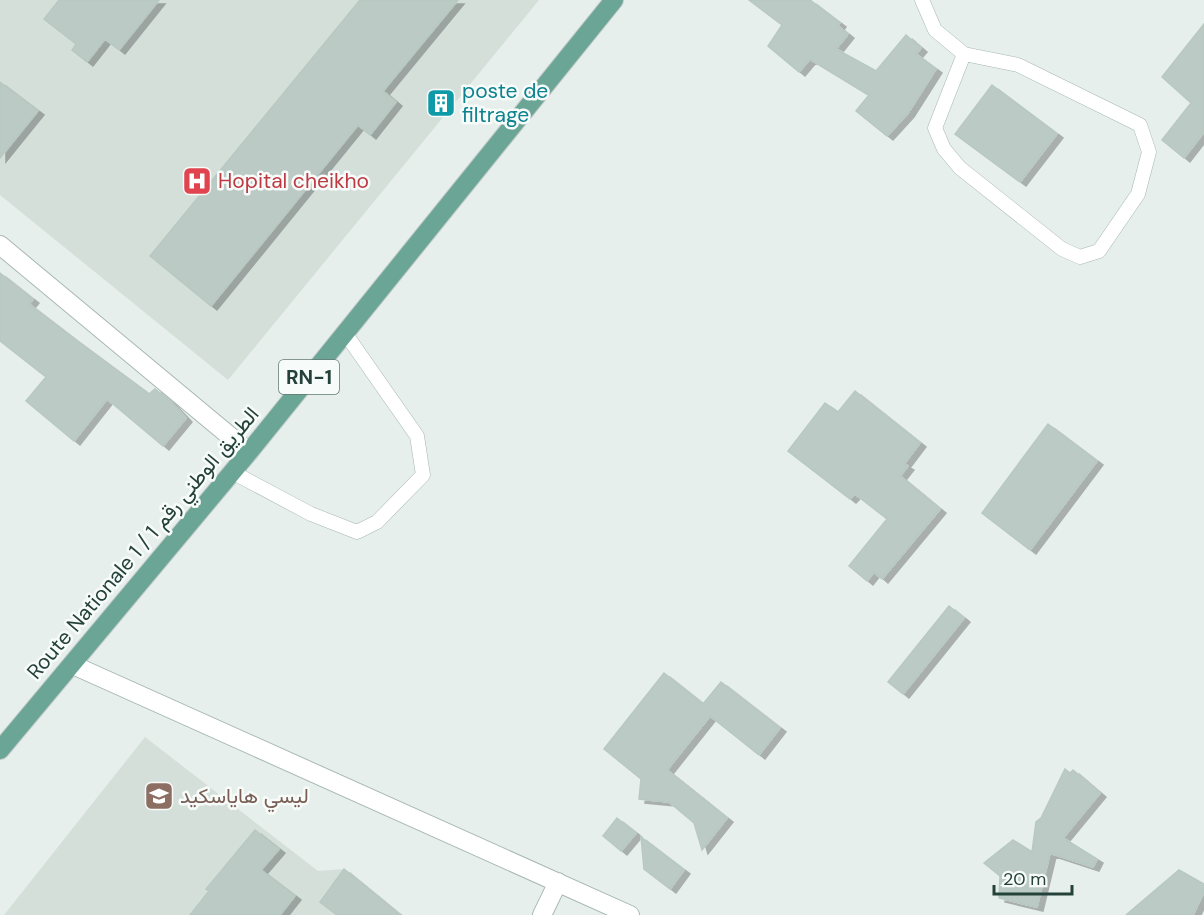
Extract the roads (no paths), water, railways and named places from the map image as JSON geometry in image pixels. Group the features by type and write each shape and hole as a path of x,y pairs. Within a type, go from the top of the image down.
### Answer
{"main road":[{"name":"Route Nationale 1 / الطريق الوطني رقم 1","path":"0,750 249,452 614,0"}],"street":[{"path":"0,244 249,452"},
{"path":"73,665 630,915"},
{"path":"542,915 558,882"}],"lane":[{"path":"922,0 935,30 964,54 1018,65 1140,125 1149,152 1138,194 1099,251 1080,257 1062,249 960,168 944,149 935,128 964,54"},
{"path":"232,472 311,514 357,532 377,522 423,475 417,436 345,333"}],"place":[{"name":"poste de filtrage","path":"441,103"},
{"name":"Hopital cheikho","path":"197,181"},
{"name":"ليسي هاياسكيد","path":"159,796"}]}
